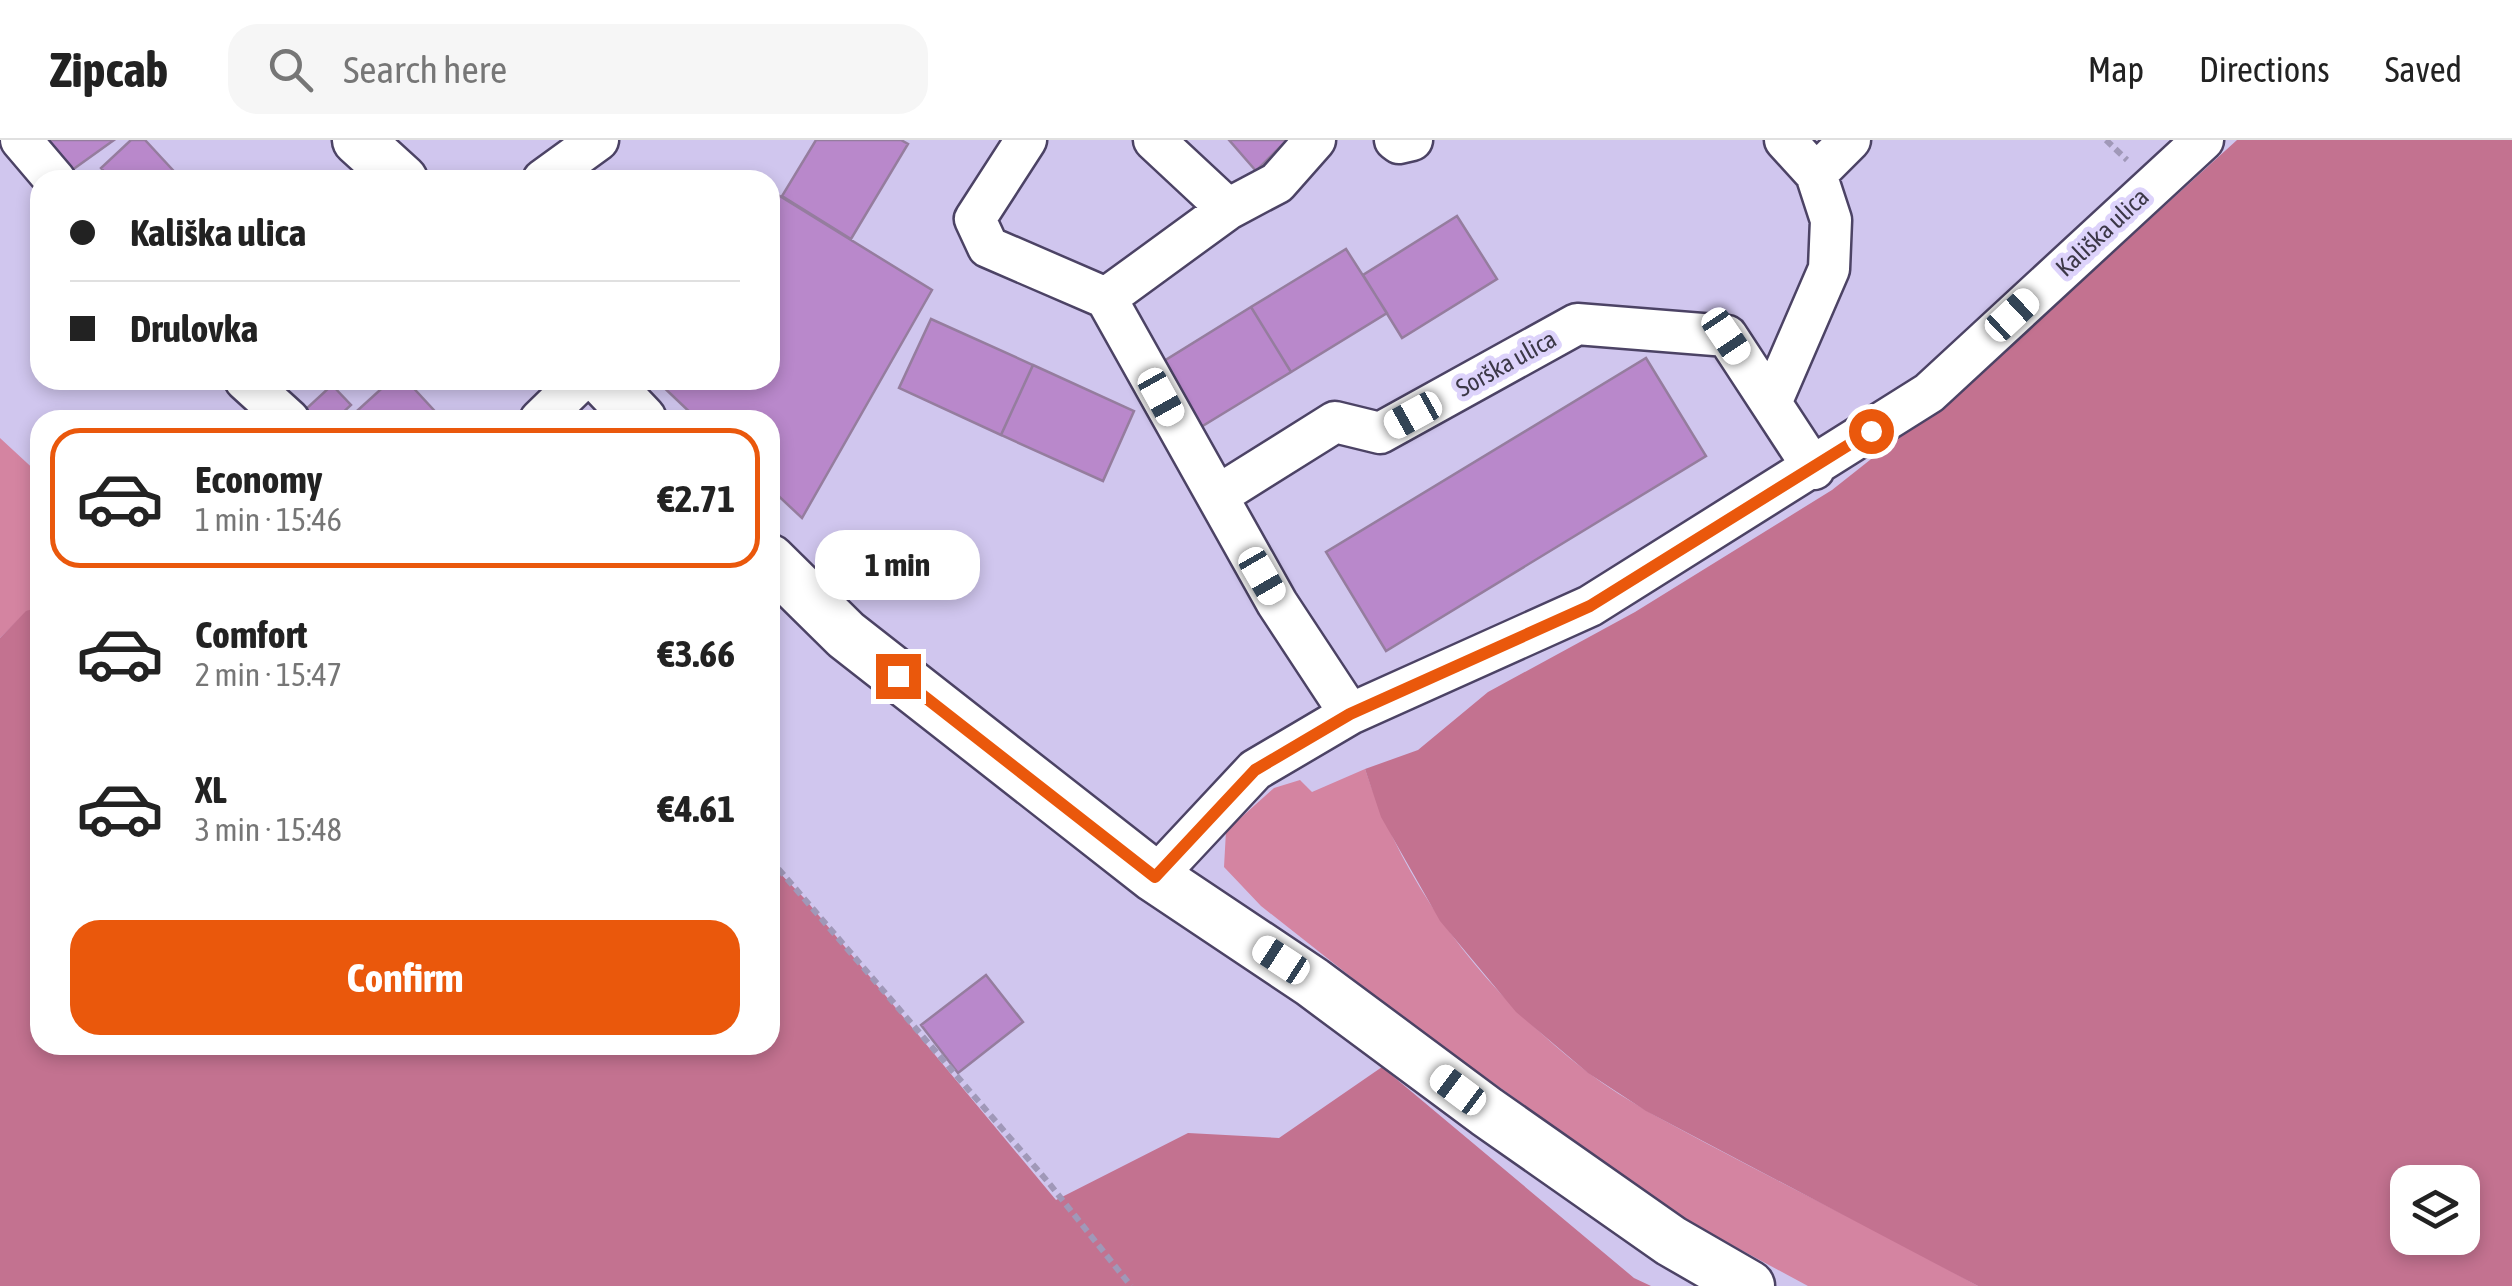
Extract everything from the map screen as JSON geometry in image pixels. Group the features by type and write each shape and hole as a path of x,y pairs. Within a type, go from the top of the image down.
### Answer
{"street":[{"path":"21,140 46,170"},
{"path":"358,140 391,170"},
{"path":"558,170 598,140"},
{"path":"1026,140 975,219 988,247 1106,298 1278,602 1350,714"},
{"path":"1154,140 1228,209"},
{"path":"1106,298 1228,209 1276,183 1316,140"},
{"path":"1395,140 1399,144 1412,140"},
{"path":"1771,403 1829,269 1832,220 1816,174 1785,140"},
{"path":"1816,174 1850,140"},
{"name":"Kališka ulica","path":"1155,877 1255,770 1350,714 1590,606 1929,393 2204,140"},
{"name":"Sorška ulica","path":"1216,496 1335,422 1380,433 1577,324 1726,336 1814,468"},
{"path":"257,390 278,410"},
{"path":"550,410 571,390"},
{"path":"612,390 632,410"},
{"path":"780,570 846,634 1155,877 1312,982 1487,1112 1671,1241 1749,1286"}],"path":[{"path":"780,871 1048,1182 1131,1286"}],"shaded area":[{"path":"2237,140 2512,140 2512,1286 1978,1286 1646,1111 1588,1073 1516,1012 1440,921 1381,817 1365,769 1418,750 1488,692 1635,612 1832,490 1985,369"},
{"path":"0,438 30,466 30,611 0,638"},
{"path":"30,610 30,1055 780,1055 780,873 1056,1200 1188,1133 1279,1138 1382,1067 1634,1278 1651,1286 0,1286 0,638"},
{"path":"1365,769 1402,856 1426,897 1483,974 1549,1041 1602,1083 1653,1114 1978,1286 1808,1286 1680,1217 1403,1018 1261,906 1224,867 1226,831 1274,788 1300,780 1312,792"}],"building":[{"path":"45,140 114,140 72,170 66,170"},
{"path":"131,140 145,140 173,170 103,170"},
{"path":"816,140 901,140 908,144 851,239 782,196"},
{"path":"1229,140 1287,140 1256,171"},
{"path":"780,196 932,290 802,518 780,497 780,410 688,410 666,390 780,390"},
{"path":"1457,216 1497,279 1402,338 1363,275"},
{"path":"1346,249 1387,313 1291,372 1251,307"},
{"path":"1251,307 1291,372 1196,430 1156,366"},
{"path":"931,319 1033,365 1001,435 899,388"},
{"path":"1646,358 1706,456 1386,651 1326,552"},
{"path":"1033,365 1134,411 1103,481 1001,435"},
{"path":"327,390 337,390 351,405 346,410 306,409"},
{"path":"380,390 415,390 434,410 358,410"},
{"path":"986,975 1023,1022 958,1073 921,1025"}],"route":[{"path":"898,676 1155,877 1255,770 1350,714 1590,606 1871,431"}]}
